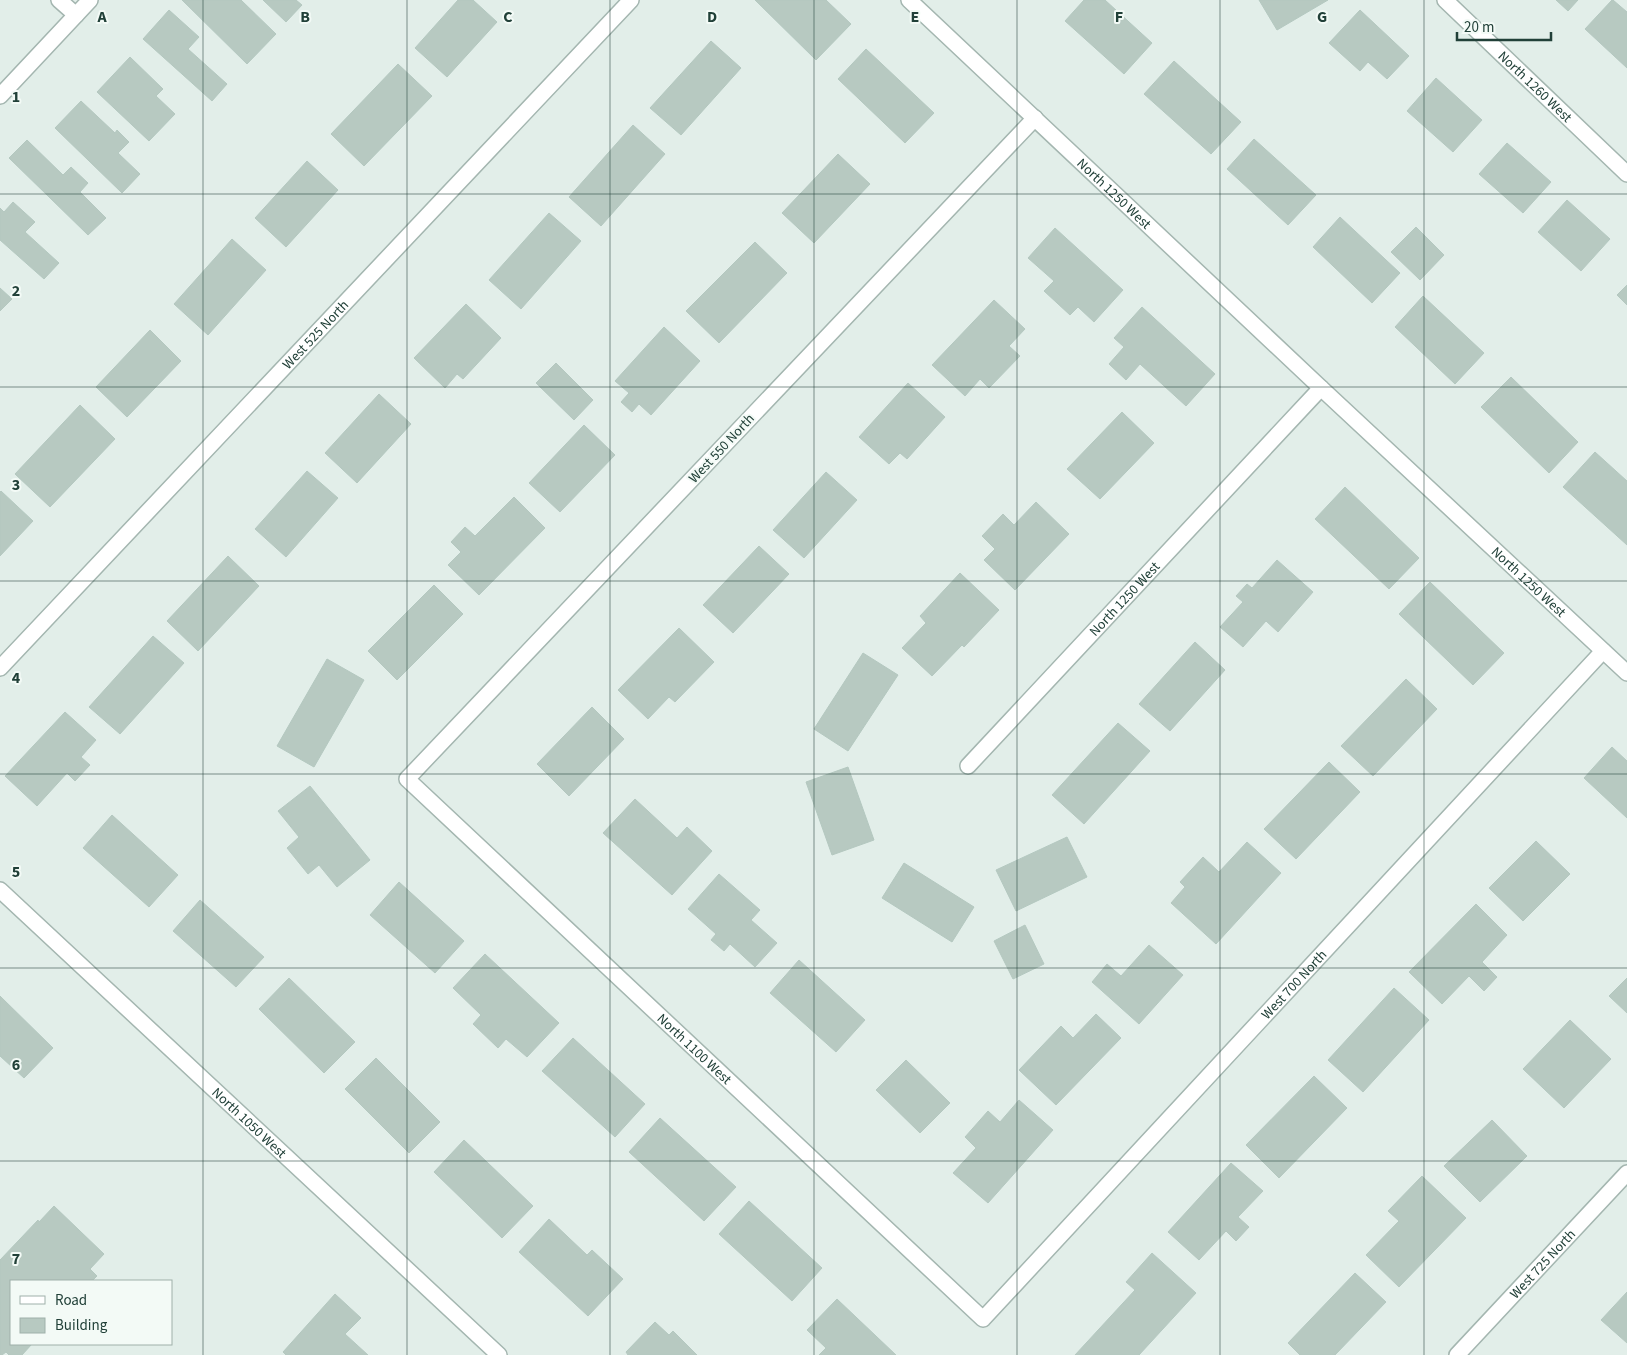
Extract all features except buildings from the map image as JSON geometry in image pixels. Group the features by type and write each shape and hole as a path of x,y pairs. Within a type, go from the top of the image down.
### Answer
{"street":[{"path":"60,0 76,15"},
{"path":"0,96 90,0"},
{"name":"West 525 North","path":"0,668 631,0"},
{"name":"North 1250 West","path":"909,0 1627,673"},
{"name":"North 1260 West","path":"1445,0 1627,174"},
{"name":"West 550 North","path":"407,779 1035,118"},
{"name":"North 1250 West","path":"968,766 1321,388"},
{"name":"West 700 North","path":"983,1319 1603,651"},
{"name":"North 1100 West","path":"407,779 983,1319"},
{"name":"North 1050 West","path":"0,890 500,1355"},
{"name":"West 725 North","path":"1457,1355 1627,1173"}]}
